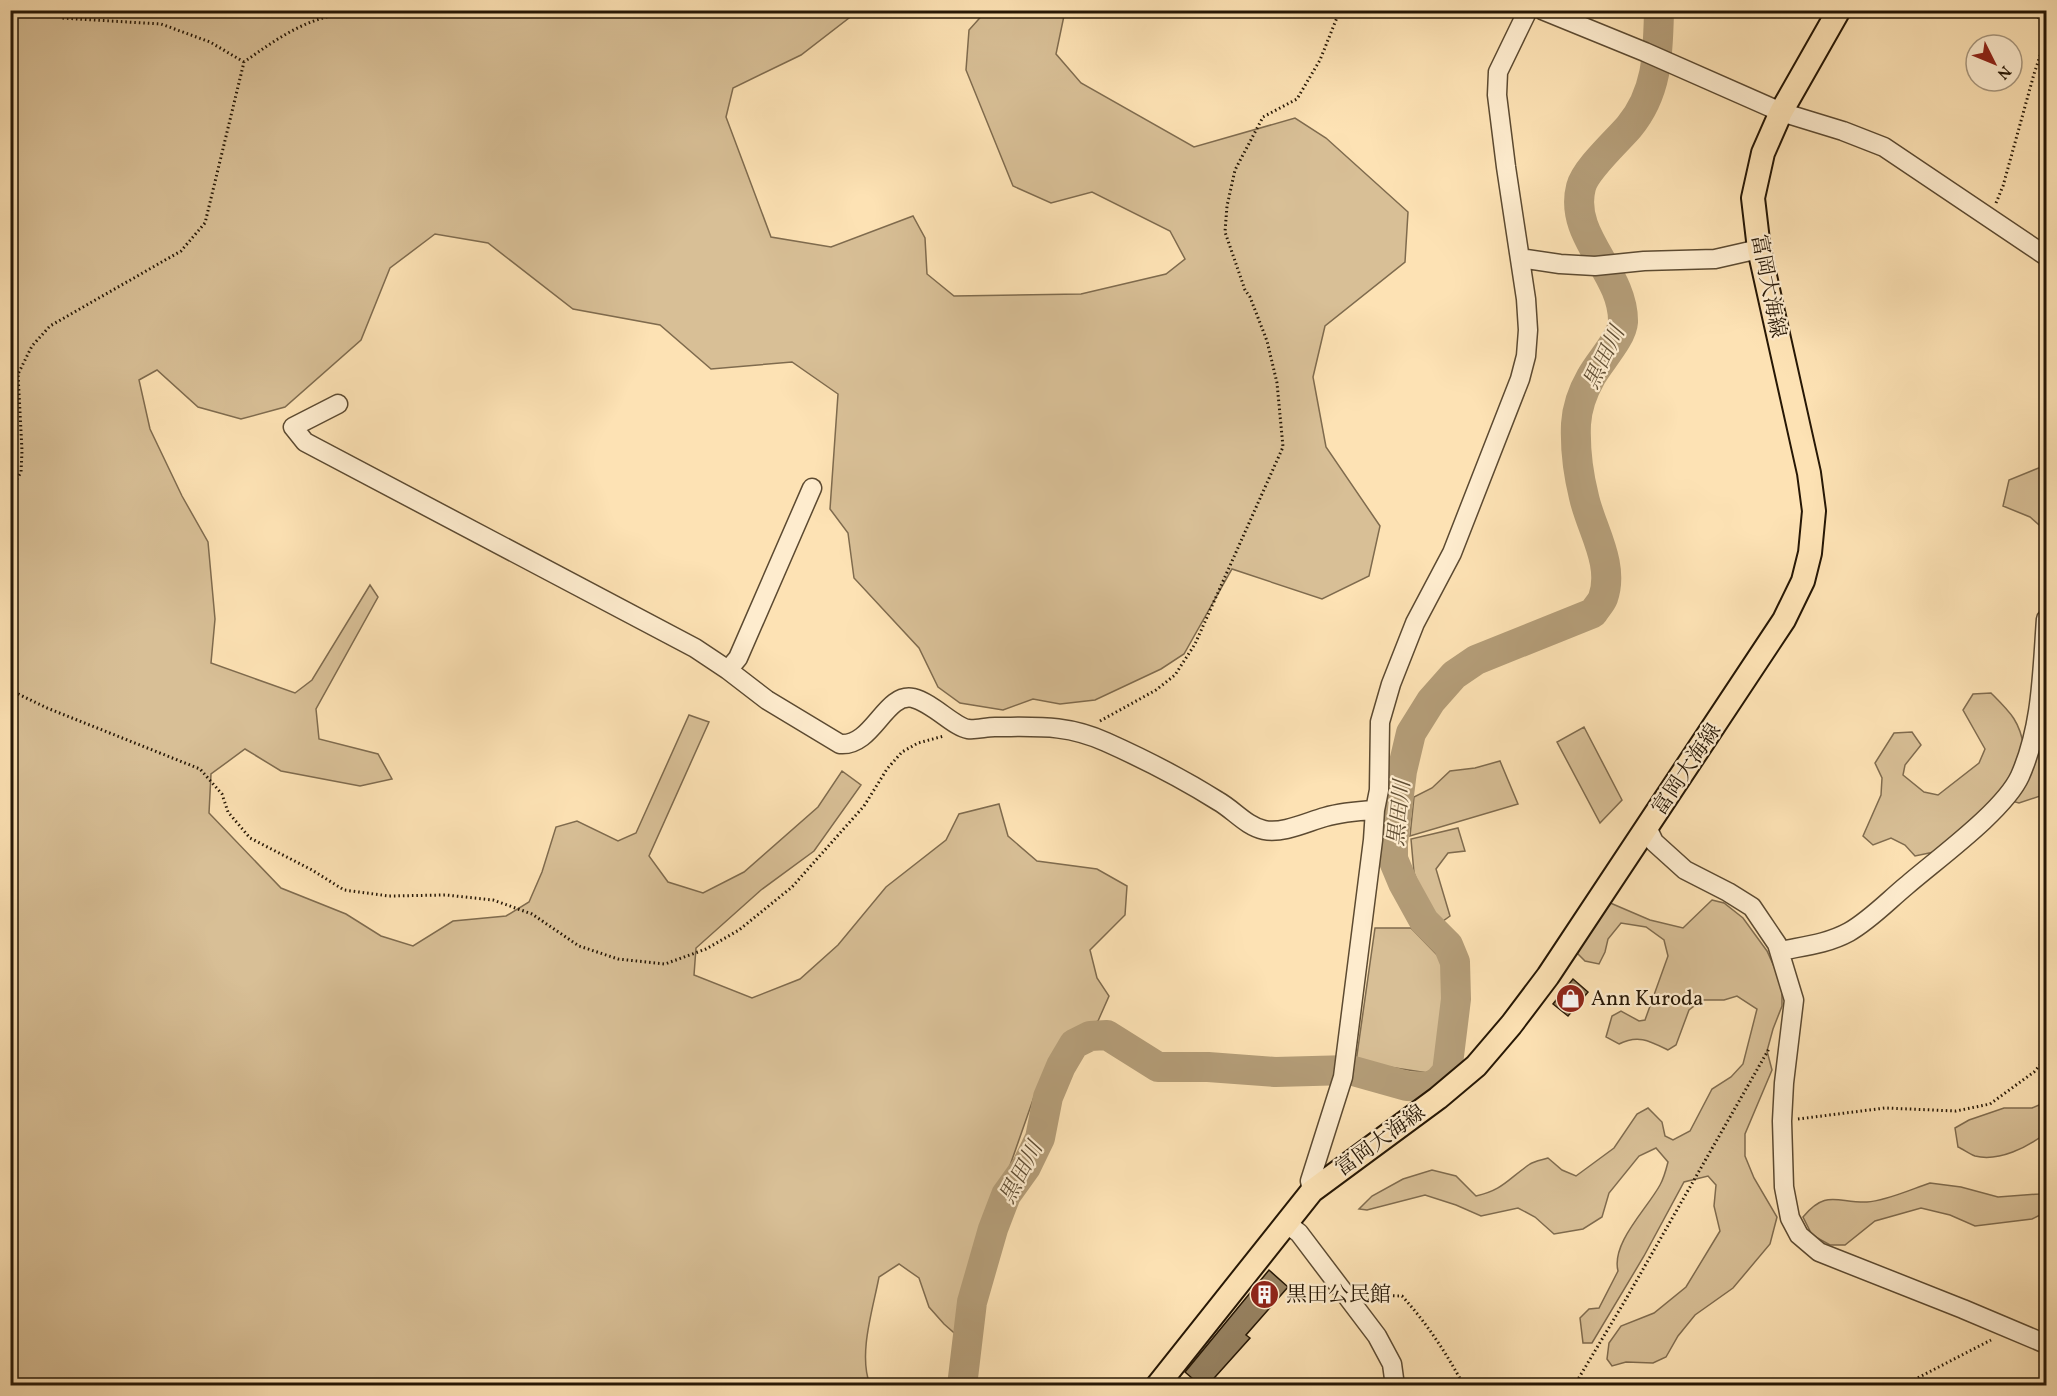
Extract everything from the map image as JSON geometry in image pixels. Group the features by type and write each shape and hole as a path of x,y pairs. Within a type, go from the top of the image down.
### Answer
{"main road":[{"name":"富岡大海線","path":"1157,1386 1312,1191 1437,1098 1476,1066 1511,1025 1548,976 1756,666 1784,620 1803,581 1810,553 1814,511 1809,473 1759,249 1753,198 1763,153 1781,112 1839,10"}],"street":[{"path":"1312,1191 1310,1181 1343,1070 1379,790 1380,722 1391,684 1415,623 1452,553 1520,379 1526,356 1528,330 1526,299 1497,95 1498,72 1528,10"},
{"path":"1542,10 1667,61 1781,112 1843,131 1884,147 2046,256"},
{"path":"1520,258 1594,266 1716,259 1759,249"},
{"path":"338,404 293,427 305,442 695,648 729,670 767,700 840,744 850,745 862,738 896,702 910,698 927,703 966,729 1055,726 1085,733 1192,786 1220,802 1248,823 1265,830 1285,829 1338,814 1375,810"},
{"path":"729,670 738,658 812,488"},
{"path":"1780,951 1824,943 1851,931 1984,819 2008,795 2019,778 2031,746 2042,693 2046,620"},
{"path":"1647,826 1654,842 1685,870 1752,907 1780,951 1794,1000 1784,1083 1782,1121 1784,1186 1790,1218 1799,1235 1819,1252 2046,1344"},
{"path":"1287,1223 1299,1233 1377,1336 1392,1364 1395,1386"}],"path":[{"path":"52,10 61,18 161,24 210,42 244,62"},
{"path":"10,491 21,472 18,374 32,346 50,326 181,251 205,223 244,62 284,34 309,23 332,15 372,10"},
{"path":"1085,733 1091,726 1156,690 1175,675 1195,644 1283,447 1277,383 1267,341 1250,297 1245,290 1225,232 1227,206 1235,170 1263,117 1297,99 1320,60 1340,10"},
{"path":"2026,10 2046,22"},
{"path":"1987,216 2003,186 2046,38"},
{"path":"10,690 47,708 200,770 222,794 228,812 250,838 312,870 344,890 389,896 446,895 493,900 532,914 579,946 618,959 665,964 706,949 739,930 792,888 864,806 887,769 902,752 918,743 966,729"},
{"path":"1574,1386 1772,1044"},
{"path":"1782,1121 1886,1108 1956,1111 1990,1104 2034,1071 2046,1058"},
{"path":"1344,1294 1402,1296 1450,1360 1464,1386"},
{"path":"1902,1386 2011,1329"}],"shaded area":[{"path":"10,11 858,11 801,55 733,88 726,117 771,237 831,247 913,216 925,238 927,274 954,296 1081,294 1166,274 1185,259 1170,231 1092,192 1051,203 1013,186 966,70 969,30 986,11 1065,11 1056,54 1081,83 1194,147 1295,118 1326,138 1408,212 1405,262 1325,326 1313,377 1326,447 1380,526 1369,576 1322,599 1232,569 1184,654 1161,669 1095,700 1060,704 1033,699 1003,710 960,703 938,687 919,648 854,578 848,533 830,509 838,394 792,362 711,369 660,325 573,309 488,243 435,234 390,268 361,340 285,407 241,419 198,407 157,370 139,380 150,429 182,496 208,542 215,619 211,663 295,693 312,680 370,585 378,597 316,709 319,739 378,754 392,779 360,786 281,771 245,749 211,774 209,813 281,888 346,914 381,936 413,946 453,921 506,916 529,902 542,872 556,827 577,821 618,841 636,833 689,715 709,722 649,856 668,882 703,893 744,872 818,807 842,771 861,785 814,851 761,890 696,948 694,975 752,998 800,979 838,945 886,887 946,840 959,814 999,804 1008,836 1037,861 1097,869 1127,886 1125,915 1090,950 1097,978 1109,996 1098,1021 1064,1041 1035,1094 970,1280 960,1338 929,1307 919,1278 899,1264 879,1277 866,1346 870,1385 11,1385"},
{"path":"2046,465 2046,531 2030,517 2003,506 2009,480"},
{"path":"1991,693 2017,724 2024,748 2046,746 2046,794 2019,803 2000,798 1985,807 1934,852 1915,856 1905,845 1891,838 1873,845 1863,836 1881,795 1882,778 1875,763 1894,733 1912,732 1921,745 1905,765 1903,775 1924,792 1938,795 1979,763 1985,749 1963,710 1973,694"},
{"path":"1584,727 1622,800 1600,823 1557,742"},
{"path":"1500,761 1518,804 1410,836 1414,797 1432,788 1450,771 1475,768"},
{"path":"1458,828 1465,851 1448,853 1436,869 1450,916 1443,921 1429,909 1414,873 1411,839"},
{"path":"1712,900 1724,903 1743,918 1767,951 1782,984 1782,1006 1767,1051 1772,1070 1745,1134 1745,1156 1754,1178 1777,1217 1770,1244 1733,1288 1695,1315 1678,1336 1666,1357 1653,1363 1626,1362 1612,1366 1607,1359 1609,1343 1621,1326 1654,1313 1686,1287 1720,1231 1714,1206 1716,1185 1708,1176 1684,1182 1644,1256 1592,1343 1583,1343 1580,1318 1589,1309 1599,1308 1618,1271 1617,1260 1625,1238 1663,1180 1668,1162 1656,1148 1639,1156 1609,1193 1602,1217 1583,1229 1554,1234 1535,1217 1518,1208 1481,1216 1425,1195 1367,1210 1359,1209 1372,1196 1403,1179 1432,1170 1456,1176 1476,1196 1499,1187 1532,1163 1548,1158 1562,1170 1576,1176 1614,1148 1637,1114 1648,1108 1662,1122 1665,1136 1673,1140 1690,1131 1712,1089 1731,1077 1743,1064 1757,1009 1737,996 1724,1000 1702,1000 1689,1010 1676,1045 1668,1050 1638,1039 1619,1044 1606,1037 1612,1016 1621,1011 1639,1021 1645,1020 1668,956 1664,940 1646,927 1621,923 1608,939 1599,964 1585,961 1574,950 1608,902 1650,920 1683,928"},
{"path":"1375,928 1411,928 1442,960 1446,985 1441,1059 1428,1073 1356,1062"},
{"path":"2046,1102 2046,1133 2022,1148 2003,1155 1984,1157 1973,1155 1958,1147 1955,1128 1969,1120 2004,1108 2032,1108"},
{"path":"1930,1183 1961,1187 1998,1197 2039,1194 2046,1191 2046,1212 2032,1219 1975,1226 1950,1215 1921,1208 1875,1221 1845,1245 1830,1245 1812,1235 1803,1217 1811,1208 1825,1200 1874,1201"}],"building":[{"name":"Ann Kuroda","path":"1573,979 1588,992 1568,1016 1553,1004"},
{"path":"1269,1270 1288,1287 1246,1335 1250,1338 1207,1386 1201,1386 1185,1372"}],"waterway":[{"name":"黒田川","path":"962,1386 972,1302 993,1229 1006,1195 1026,1167 1040,1138 1048,1097 1061,1066 1074,1044 1090,1036 1107,1035 1158,1067 1208,1067 1275,1072 1350,1070 1407,1086 1429,1087 1447,1072 1456,999 1455,962 1448,945 1424,921 1393,859 1402,771 1411,733 1431,701 1454,675 1476,660 1593,613 1603,598 1606,572 1601,547 1582,488 1576,424 1585,388 1619,335 1623,322 1621,304 1615,287 1589,239 1582,222 1579,205 1581,187 1588,172 1629,127 1646,100 1657,57 1659,10"}],"place":[{"name":"Ann Kuroda","path":"1570,998"},
{"name":"黒田公民館","path":"1265,1294"}]}
